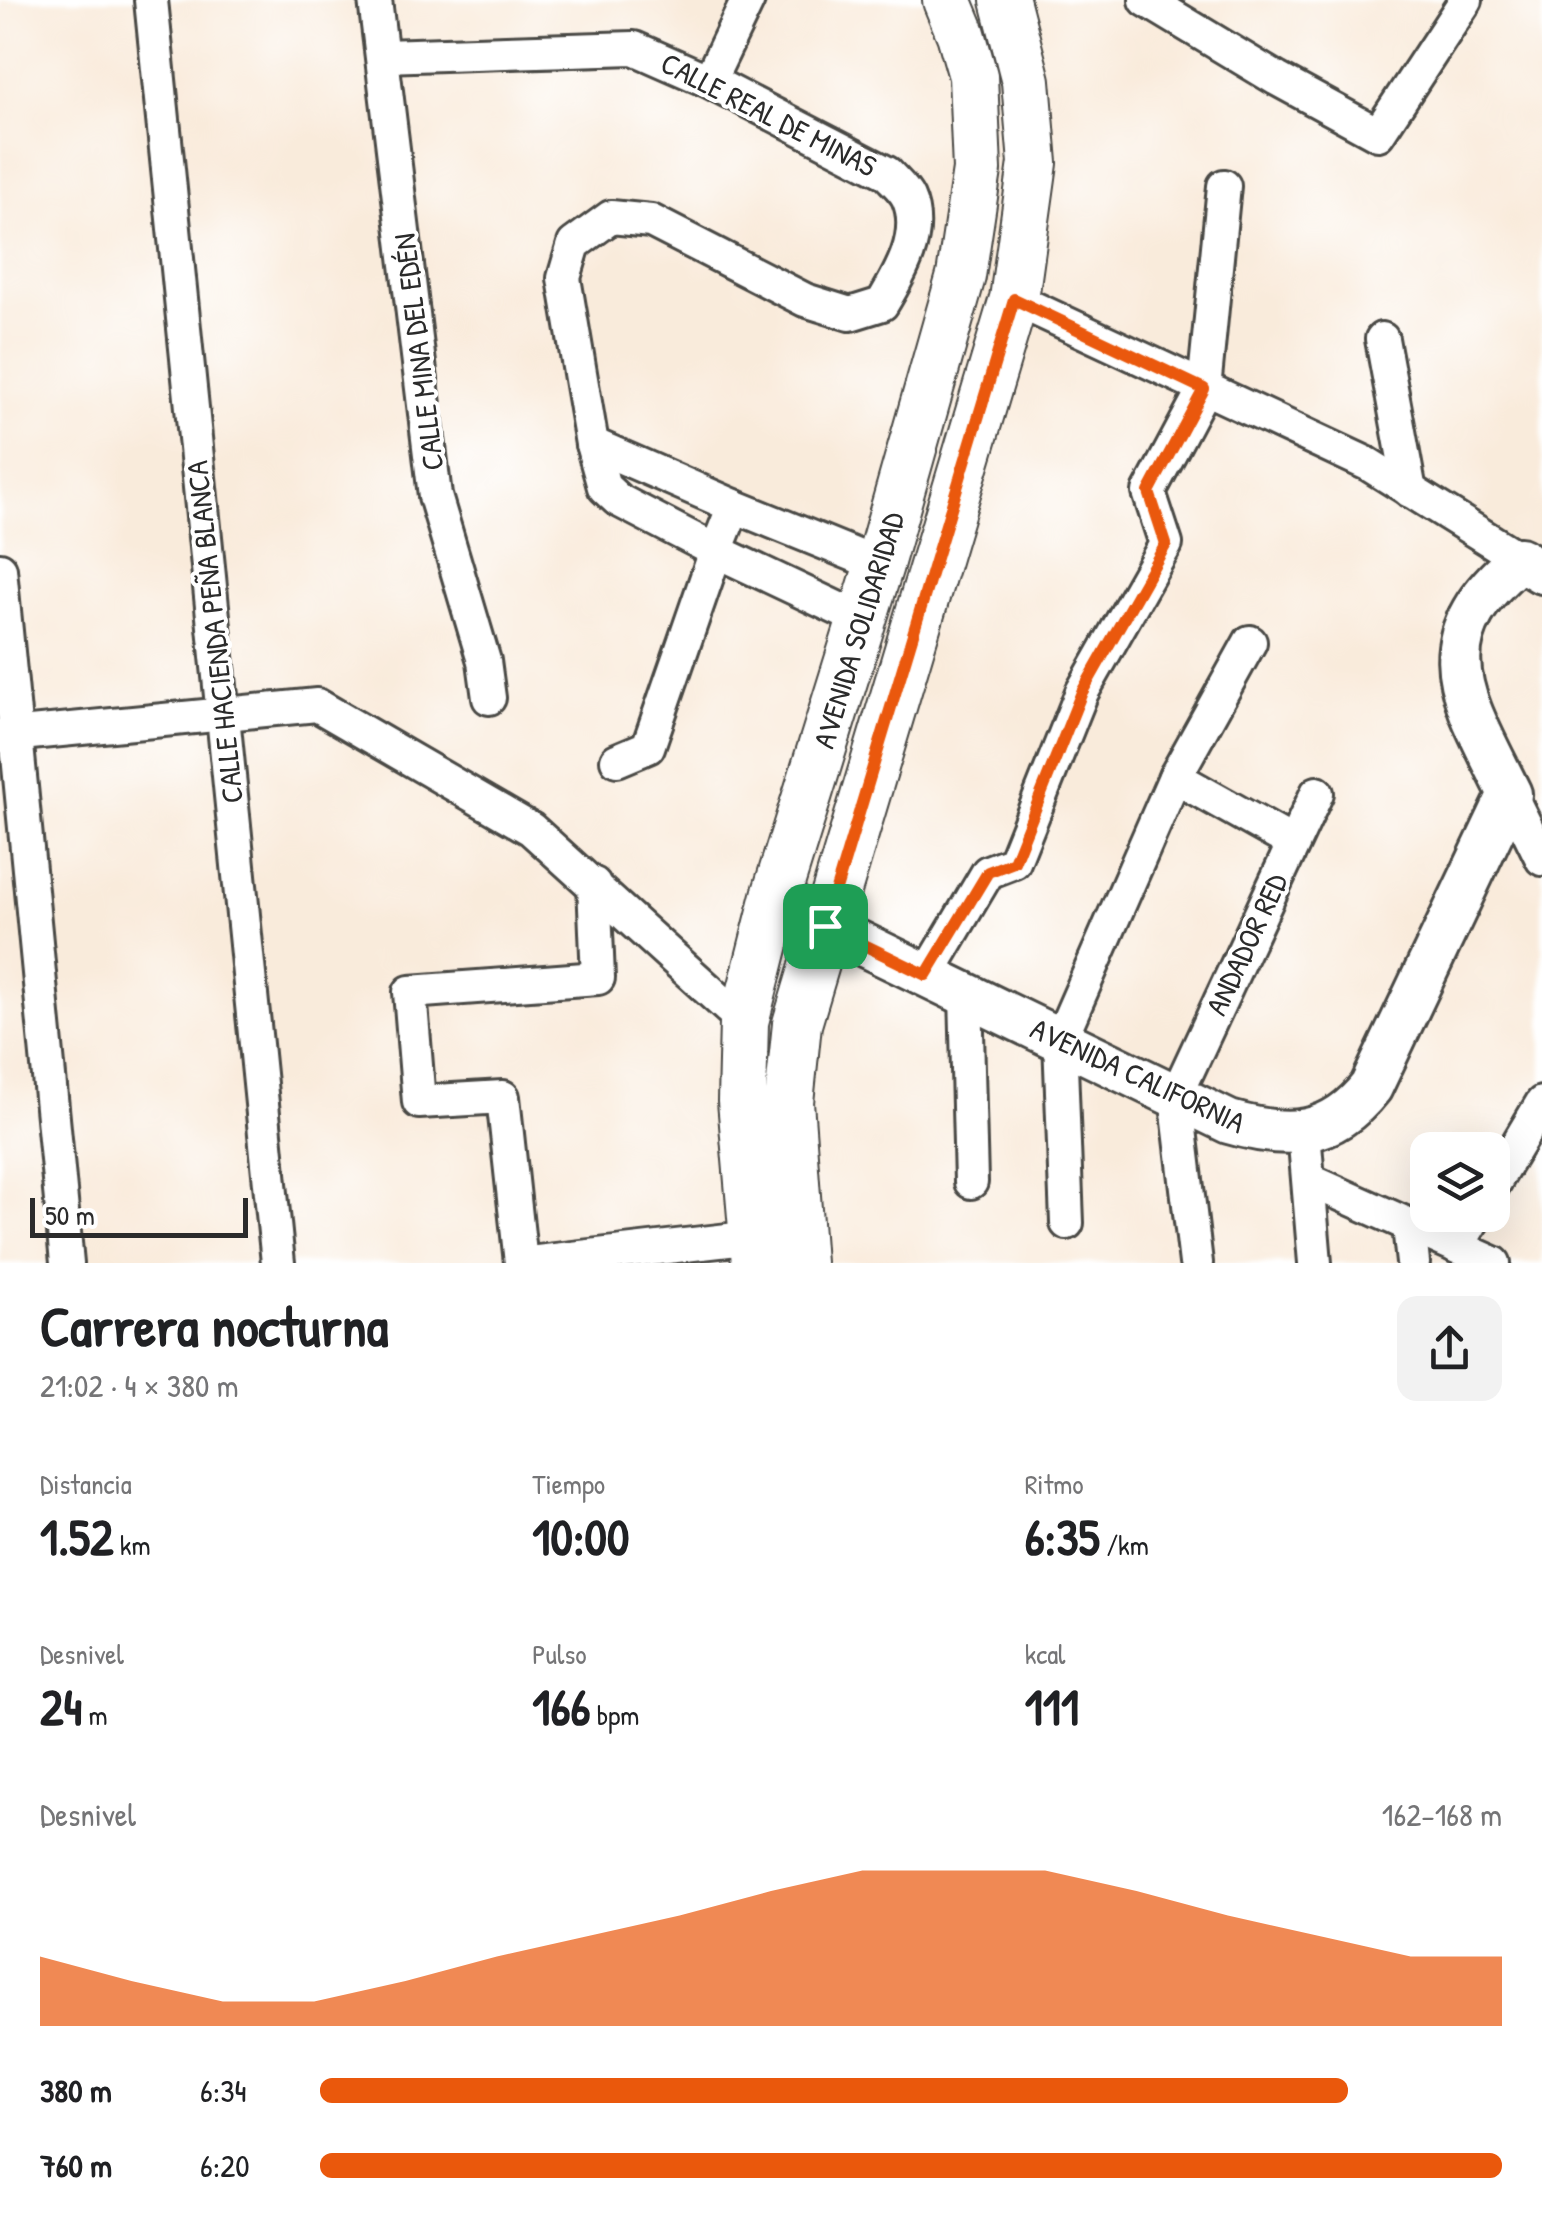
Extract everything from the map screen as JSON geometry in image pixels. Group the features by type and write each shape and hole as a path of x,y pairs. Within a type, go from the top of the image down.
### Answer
{"main road":[{"name":"AVENIDA SOLIDARIDAD","path":"755,1250 742,1101 744,1022 776,896 879,565 961,276 977,170 973,76 948,0"},
{"name":"AVENIDA SOLIDARIDAD","path":"801,1263 790,1086 797,1024 1014,299 1033,162 1026,81 1006,1"}],"street":[{"name":"CALLE HACIENDA PEÑA BLANCA","path":"151,0 278,1263"},
{"name":"CALLE MINA DEL EDÉN","path":"375,0 435,496 484,661 489,698"},
{"path":"709,82 748,0"},
{"path":"1146,0 1378,134 1466,0"},
{"name":"CALLE REAL DE MINAS","path":"383,56 634,48 887,173 908,198 913,231 903,271 882,304 850,314 805,300 652,221 611,217 574,244 564,278 592,444 604,487 618,500 716,551 862,620"},
{"path":"926,975 988,872 1014,862 1082,692 1166,544 1149,492 1204,389 1224,186"},
{"path":"1014,299 1368,464 1531,566"},
{"path":"1382,339 1410,491"},
{"path":"592,444 879,565"},
{"path":"617,760 648,746 734,506"},
{"path":"1531,566 1492,582 1468,616 1460,641 1461,682 1542,859"},
{"path":"0,569 8,735 68,1263"},
{"path":"1067,1223 1060,1040 1175,776 1250,642"},
{"path":"8,735 317,706 530,829 744,1022"},
{"path":"1175,776 1292,843"},
{"name":"ANDADOR RED","path":"1176,1096 1317,793"},
{"name":"AVENIDA CALIFORNIA","path":"776,896 825,926 1229,1122 1265,1132 1304,1132 1328,1124 1355,1107 1371,1087 1510,794"},
{"path":"522,1263 503,1097 420,1102 410,992 598,978 594,884"},
{"path":"966,994 971,1182"},
{"path":"1176,1096 1196,1263"},
{"path":"1510,1156 1542,1102"},
{"path":"1304,1132 1315,1263"},
{"path":"1309,1180 1410,1226"},
{"path":"1410,1232 1413,1263"},
{"path":"1423,1232 1478,1258 1477,1232"},
{"path":"529,1263 755,1250"}],"route":[{"path":"1014,299 1204,389 1149,492 1166,544 1082,692 1014,862 988,872 926,975 825,926 1014,299"}]}
